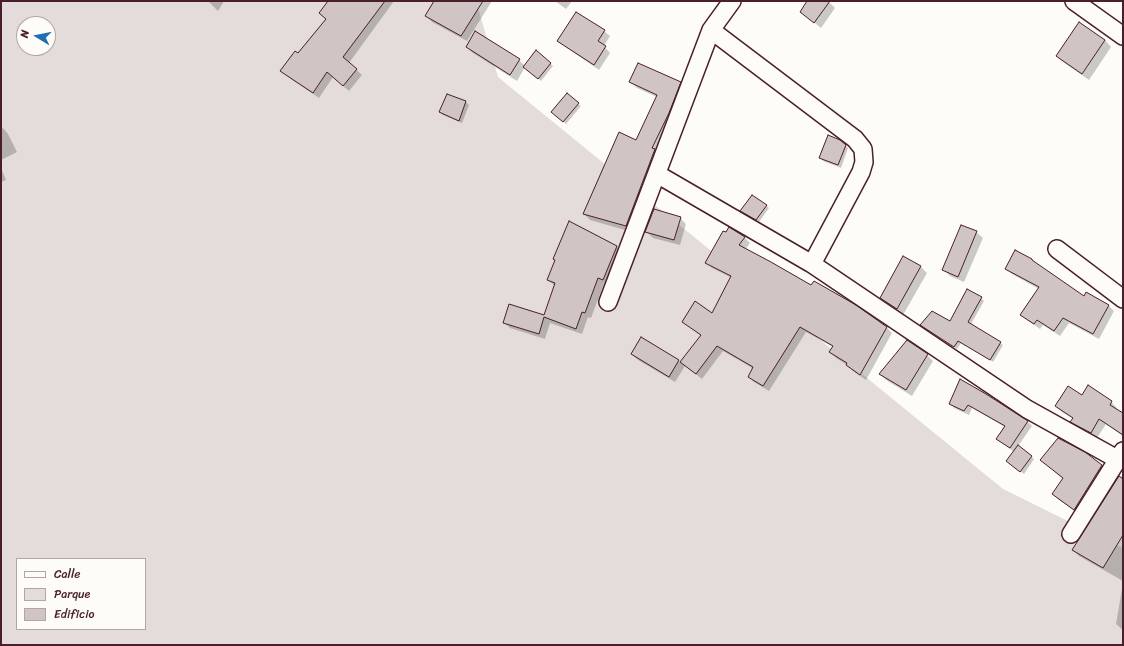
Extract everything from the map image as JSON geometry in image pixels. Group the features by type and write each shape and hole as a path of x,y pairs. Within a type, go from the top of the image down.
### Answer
{"street":[{"path":"608,302 711,30 732,1"},
{"path":"1074,1 1123,36"},
{"path":"711,30 855,139 863,149 864,162 861,172 812,264"},
{"path":"657,174 812,264 1027,409 1120,455 1071,534"},
{"path":"1057,249 1123,299"}],"green space":[{"path":"1,1 476,1 498,77 1003,489 1123,548 1123,645 1,645"}],"building":[{"path":"328,1 385,1 343,57 357,69 343,86 327,72 313,93 280,71 295,51 298,53 326,19 319,13"},
{"path":"434,1 483,1 461,36 425,16"},
{"path":"807,1 830,1 814,23 800,12"},
{"path":"576,12 605,30 598,41 606,46 594,65 557,41"},
{"path":"1079,22 1105,40 1082,74 1056,56"},
{"path":"475,31 520,59 510,75 466,47"},
{"path":"536,50 551,63 538,79 523,67"},
{"path":"638,63 681,82 669,113 652,148 655,149 626,226 583,214 619,132 636,140 657,95 629,82"},
{"path":"567,93 579,103 563,122 551,112"},
{"path":"447,94 466,101 459,121 439,112"},
{"path":"828,135 840,140 846,145 838,165 819,158"},
{"path":"752,195 767,205 756,220 740,211"},
{"path":"654,209 681,217 674,240 645,232"},
{"path":"569,221 617,246 603,280 598,278 585,313 582,312 576,329 544,317 539,334 503,323 509,304 544,315 555,283 547,280 555,260 553,259"},
{"path":"961,225 977,231 958,277 942,270"},
{"path":"729,227 745,237 739,245 811,285 814,281 856,305 887,327 860,375 846,365 847,363 829,352 833,346 800,327 763,386 748,377 753,367 717,346 696,374 680,362 701,335 682,322 695,301 712,313 731,276 705,263 723,231 726,232"},
{"path":"1015,250 1032,259 1084,296 1086,292 1109,305 1093,334 1063,318 1054,331 1037,320 1034,324 1020,315 1039,287 1005,269"},
{"path":"903,256 921,266 897,309 880,298"},
{"path":"967,289 982,297 968,322 1001,342 990,360 958,341 954,347 920,325 932,311 950,321"},
{"path":"641,337 679,360 669,377 631,354"},
{"path":"907,340 928,354 906,390 879,374"},
{"path":"960,379 1028,421 1010,448 996,439 1005,426 968,405 964,411 949,404"},
{"path":"1088,385 1112,401 1110,405 1123,413 1123,435 1099,419 1091,433 1070,422 1073,418 1055,406 1068,386 1082,395"},
{"path":"1058,438 1085,452 1102,465 1074,510 1052,494 1063,478 1040,460"},
{"path":"1018,445 1032,456 1020,472 1006,461"},
{"path":"1119,476 1123,479 1123,535 1103,568 1072,550"}]}
